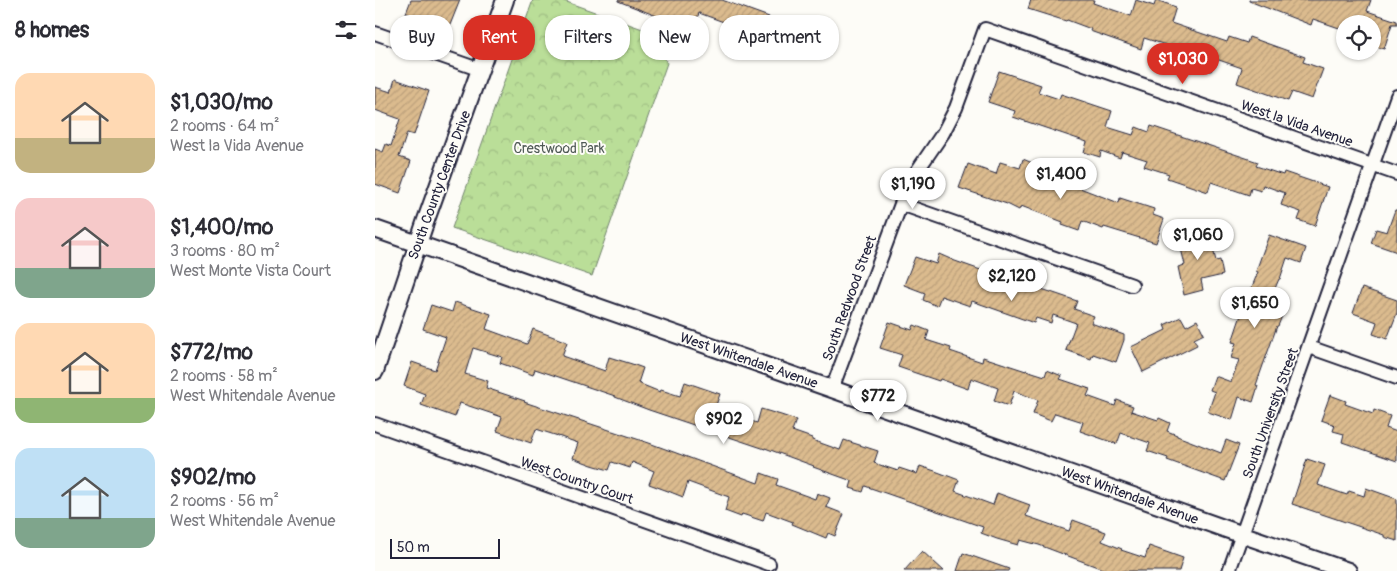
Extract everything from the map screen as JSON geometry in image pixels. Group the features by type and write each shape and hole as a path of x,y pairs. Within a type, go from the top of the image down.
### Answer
{"street":[{"name":"South County Center Drive","path":"375,371 505,0"},
{"name":"West la Vida Avenue","path":"985,29 1397,174"},
{"name":"South Redwood Street","path":"832,389 901,204 913,177 943,133 956,108 985,29"},
{"path":"375,33 481,70"},
{"name":"South University Street","path":"1229,571 1397,96"},
{"path":"901,204 1132,285"},
{"name":"West Whitendale Avenue","path":"375,228 1348,571"},
{"path":"1309,347 1397,378"},
{"name":"West Country Court","path":"375,424 769,564"}],"green space":[{"name":"Crestwood Park","path":"533,0 561,0 603,15 545,15 545,60 630,60 630,25 640,28 640,60 665,60 667,63 592,276 452,228 512,60 535,60 535,15 528,15"}],"building":[{"path":"411,0 460,0 453,18 453,15 411,15 406,13"},
{"path":"722,0 763,15 719,15 719,20 709,15 699,13 698,15 654,15 618,1"},
{"path":"1031,0 1094,0 1093,3 1131,16 1136,0 1154,6 1156,0 1176,7 1171,23 1227,42 1229,37 1247,43 1249,37 1305,57 1303,62 1323,69 1312,99 1292,92 1288,101 1237,83 1242,68 1216,59 1211,71 1165,56 1169,46 1144,38 1141,49 1090,31 1091,29 1067,20 1028,9"},
{"path":"1371,0 1367,11 1379,15 1336,15 1336,27 1313,19 1311,25 1249,1"},
{"path":"1381,16 1397,21 1397,24 1392,24 1384,49 1381,48"},
{"path":"999,71 1041,85 1038,92 1059,99 1061,94 1112,111 1107,127 1133,135 1136,127 1149,132 1151,126 1258,162 1256,166 1283,175 1284,172 1328,187 1315,226 1298,220 1301,212 1281,205 1285,193 1263,185 1261,191 1251,188 1249,195 1211,182 1208,192 1167,178 1169,174 1144,166 1147,160 1122,152 1120,158 1101,151 1100,157 1084,152 1087,142 1013,117 1015,111 988,102"},
{"path":"395,79 429,91 414,135 407,133 399,157 411,161 400,193 375,184 375,149 383,152 386,144 391,146 400,119 375,110 375,87 391,92"},
{"path":"1023,159 1037,165 1035,171 1119,203 1120,198 1154,209 1153,215 1164,219 1156,243 1104,227 1103,229 1082,221 1079,231 1062,225 1063,222 1021,206 1019,210 1007,204 959,188 968,164 996,174 1000,162 1020,168"},
{"path":"1395,210 1397,210 1397,252 1371,243 1376,229 1387,232"},
{"path":"1208,229 1216,261 1220,260 1223,275 1201,280 1203,290 1184,295 1178,267 1185,265 1178,236"},
{"path":"1269,235 1306,248 1301,263 1287,258 1268,305 1284,311 1256,385 1258,386 1253,402 1239,397 1232,420 1208,412 1215,392 1210,390 1215,376 1231,382 1239,360 1231,358 1236,343 1232,342 1242,312 1237,310 1242,298 1247,299 1258,272 1256,271"},
{"path":"939,254 1026,286 1027,284 1077,301 1074,309 1094,316 1091,323 1124,335 1116,362 1093,354 1091,359 1066,350 1076,323 1053,315 1051,323 1036,318 1034,323 972,301 970,306 941,296 937,306 923,300 925,293 904,285 915,257 936,264"},
{"path":"1362,288 1397,300 1397,313 1387,339 1373,334 1377,322 1353,313"},
{"path":"455,302 491,314 486,329 527,344 533,329 567,342 562,356 605,371 609,357 643,368 638,383 660,392 661,390 680,396 685,382 720,394 715,408 757,423 761,409 796,420 792,431 812,438 812,440 840,450 844,440 878,451 874,463 898,471 899,468 917,474 920,466 935,471 959,480 955,491 993,505 997,493 1030,505 1026,516 1069,531 1073,520 1106,532 1102,541 1145,558 1149,546 1183,558 1179,571 1108,571 1039,545 1020,540 1018,545 997,539 981,533 983,527 865,486 863,492 850,488 852,481 814,466 535,369 533,375 500,363 502,357 473,348 465,374 488,381 486,388 649,443 758,483 761,473 778,479 776,485 815,499 817,493 830,498 826,507 844,514 835,536 828,533 826,538 792,524 793,522 766,512 763,521 742,514 741,517 725,511 729,497 688,482 683,497 649,484 654,471 632,462 630,468 612,462 609,470 592,465 573,458 578,443 536,429 531,443 497,431 502,417 460,403 455,417 421,405 425,394 404,386 412,362 435,370 446,337 423,329 431,305 452,312"},
{"path":"1181,317 1186,326 1197,320 1204,334 1194,339 1197,345 1143,372 1131,347 1166,330 1164,325"},
{"path":"889,322 912,330 914,325 929,331 926,340 951,348 950,351 982,362 983,357 1045,376 1047,370 1062,376 1060,379 1090,389 1087,396 1115,406 1117,400 1133,406 1131,411 1158,420 1159,418 1170,423 1167,431 1221,453 1226,440 1239,445 1225,481 1147,451 1150,443 1121,433 1117,444 1080,431 1083,422 1055,413 1051,421 1033,414 1038,400 1014,391 1009,406 994,401 998,388 971,378 968,389 898,367 902,355 880,348"},
{"path":"1330,395 1346,401 1345,404 1373,414 1374,410 1390,416 1386,428 1397,432 1397,461 1342,442 1344,434 1333,431 1335,425 1321,420"},
{"path":"1307,459 1325,465 1318,485 1347,495 1349,491 1364,496 1366,488 1397,499 1397,541 1292,504"},
{"path":"922,551 944,571 904,571"},
{"path":"963,553 1009,569 1008,571 957,571"}]}
